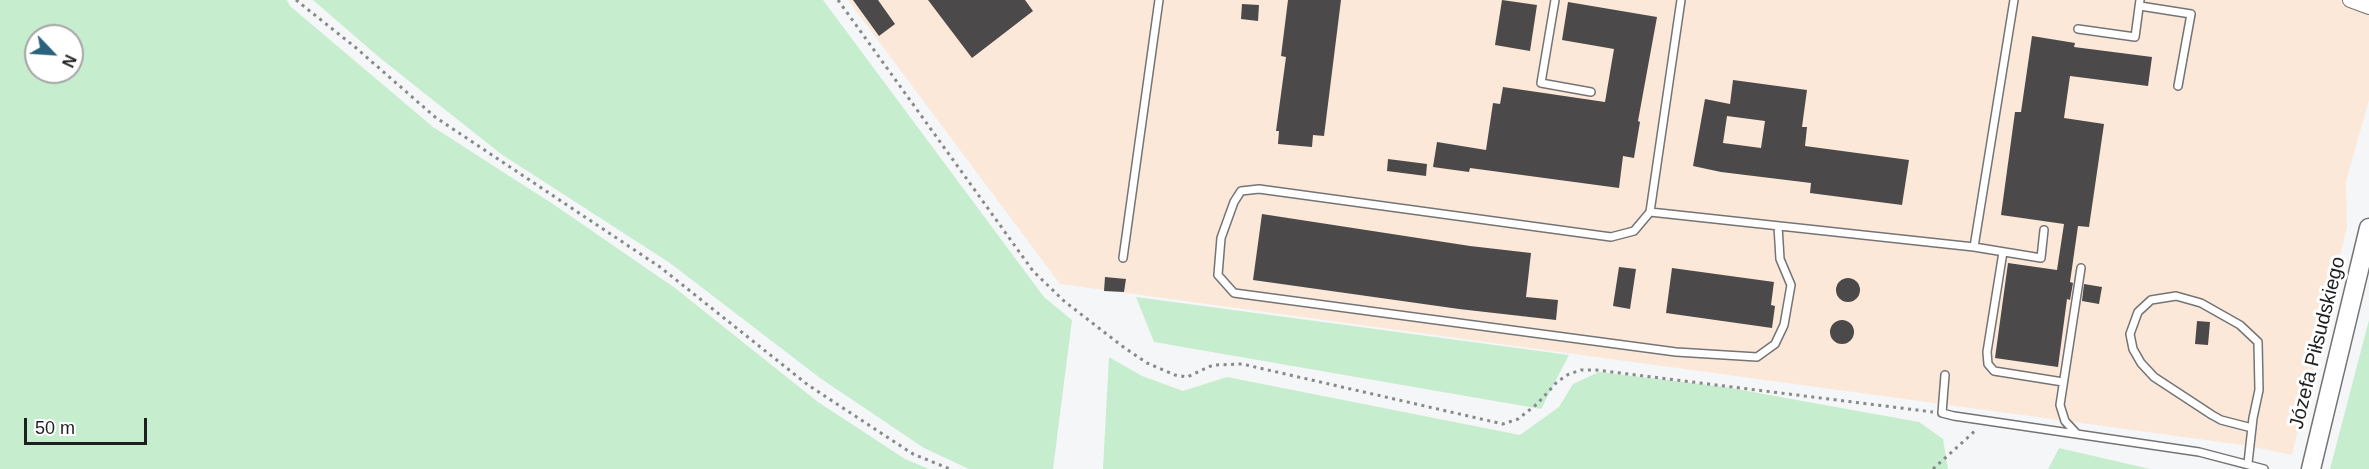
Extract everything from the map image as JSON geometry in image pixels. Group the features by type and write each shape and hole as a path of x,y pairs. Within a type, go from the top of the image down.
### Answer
{"main road":[{"name":"Józefa Piłsudskiego","path":"2311,469 2369,228"}],"street":[{"path":"2350,0 2369,7"}],"lane":[{"path":"1123,258 1159,0"},
{"path":"1555,0 1541,83 1591,92"},
{"path":"1681,0 1650,212 1634,231 1611,237 1259,189 1241,191 1234,202 1221,238 1218,275 1234,293 1676,352 1757,357 1775,344 1784,325 1791,285 1780,259 1778,226"},
{"path":"1974,247 2014,0"},
{"path":"2078,29 2135,37 2140,3 2191,14 2178,86"},
{"path":"1650,212 1974,247 2041,258 2044,230"},
{"path":"2003,252 1987,352 1988,364 1994,371 2063,382"},
{"path":"2077,434 2064,421 2060,405 2081,268"},
{"path":"2248,463 2259,390 2258,342 2240,325 2201,303 2176,296 2151,300 2138,312 2130,334 2133,349 2141,363 2154,377 2212,415 2221,420 2252,428"},
{"path":"1945,375 1942,413 2199,452 2264,469"}],"path":[{"path":"296,0 355,47 435,117 660,267 808,385 913,454 950,469"},
{"path":"838,0 1033,271 1064,302 1122,346 1148,363 1175,375 1186,377 1213,365 1242,364 1503,424 1518,418 1537,404 1557,382 1581,370 1942,413"},
{"path":"1933,469 1986,421"}],"shaded area":[{"path":"848,0 2369,0 2369,100 2346,181 2347,227 2292,455 2250,446 1060,284"}],"green space":[{"path":"0,0 287,0 290,6 433,127 553,204 675,288 818,402 905,459 929,469 0,469"},
{"path":"313,0 823,0 1044,297 1072,320 1053,469 969,469 924,448 820,378 670,263 501,154 380,58"},
{"path":"1136,297 1569,355 1541,409 1154,342"},
{"path":"2369,320 2369,469 2330,469"},
{"path":"1109,357 1142,376 1183,391 1227,377 1520,435 1559,407 1573,384 1599,372 1725,387 1919,422 1943,439 1948,469 1103,469"},
{"path":"2059,448 2150,469 2048,469"}],"building":[{"path":"853,0 878,0 895,24 879,36"},
{"path":"928,0 1025,0 1033,11 972,58"},
{"path":"1288,0 1341,0 1324,136 1313,135 1312,147 1278,144 1279,131 1276,131 1286,57 1281,56"},
{"path":"1502,0 1537,5 1530,51 1495,45"},
{"path":"1568,2 1657,17 1638,121 1640,122 1634,158 1623,156 1619,188 1470,168 1469,172 1433,167 1437,142 1486,150 1493,103 1500,104 1503,87 1605,102 1614,49 1562,40"},
{"path":"1242,4 1259,5 1258,21 1241,19"},
{"path":"2032,36 2075,43 2074,47 2152,57 2148,86 2070,76 2064,118 2104,124 2089,227 2078,226 2070,282 2073,283 2070,300 2067,299 2058,367 1995,358 2008,263 2057,270 2064,224 2001,215 2015,112 2021,112"},
{"path":"1733,80 1807,90 1802,127 1807,127 1805,146 1909,160 1902,205 1810,193 1811,183 1721,172 1693,166 1705,99 1730,104","holes":["1727,116 1765,121 1761,148 1723,143"]},
{"path":"1388,159 1427,164 1426,176 1387,171"},
{"path":"1262,214 1470,246 1531,253 1526,297 1558,300 1556,320 1253,280"},
{"path":"1619,267 1636,269 1630,309 1613,306"},
{"path":"1672,268 1774,282 1771,305 1775,306 1772,328 1666,313"},
{"path":"1105,277 1126,279 1124,292 1104,291"},
{"path":"1848,278 1857,281 1860,290 1857,299 1848,302 1839,299 1836,290 1839,281"},
{"path":"2084,284 2102,287 2099,304 2082,301"},
{"path":"1842,320 1851,323 1854,332 1851,341 1842,344 1833,341 1830,332 1833,323"},
{"path":"2197,321 2210,322 2208,345 2195,344"}]}
